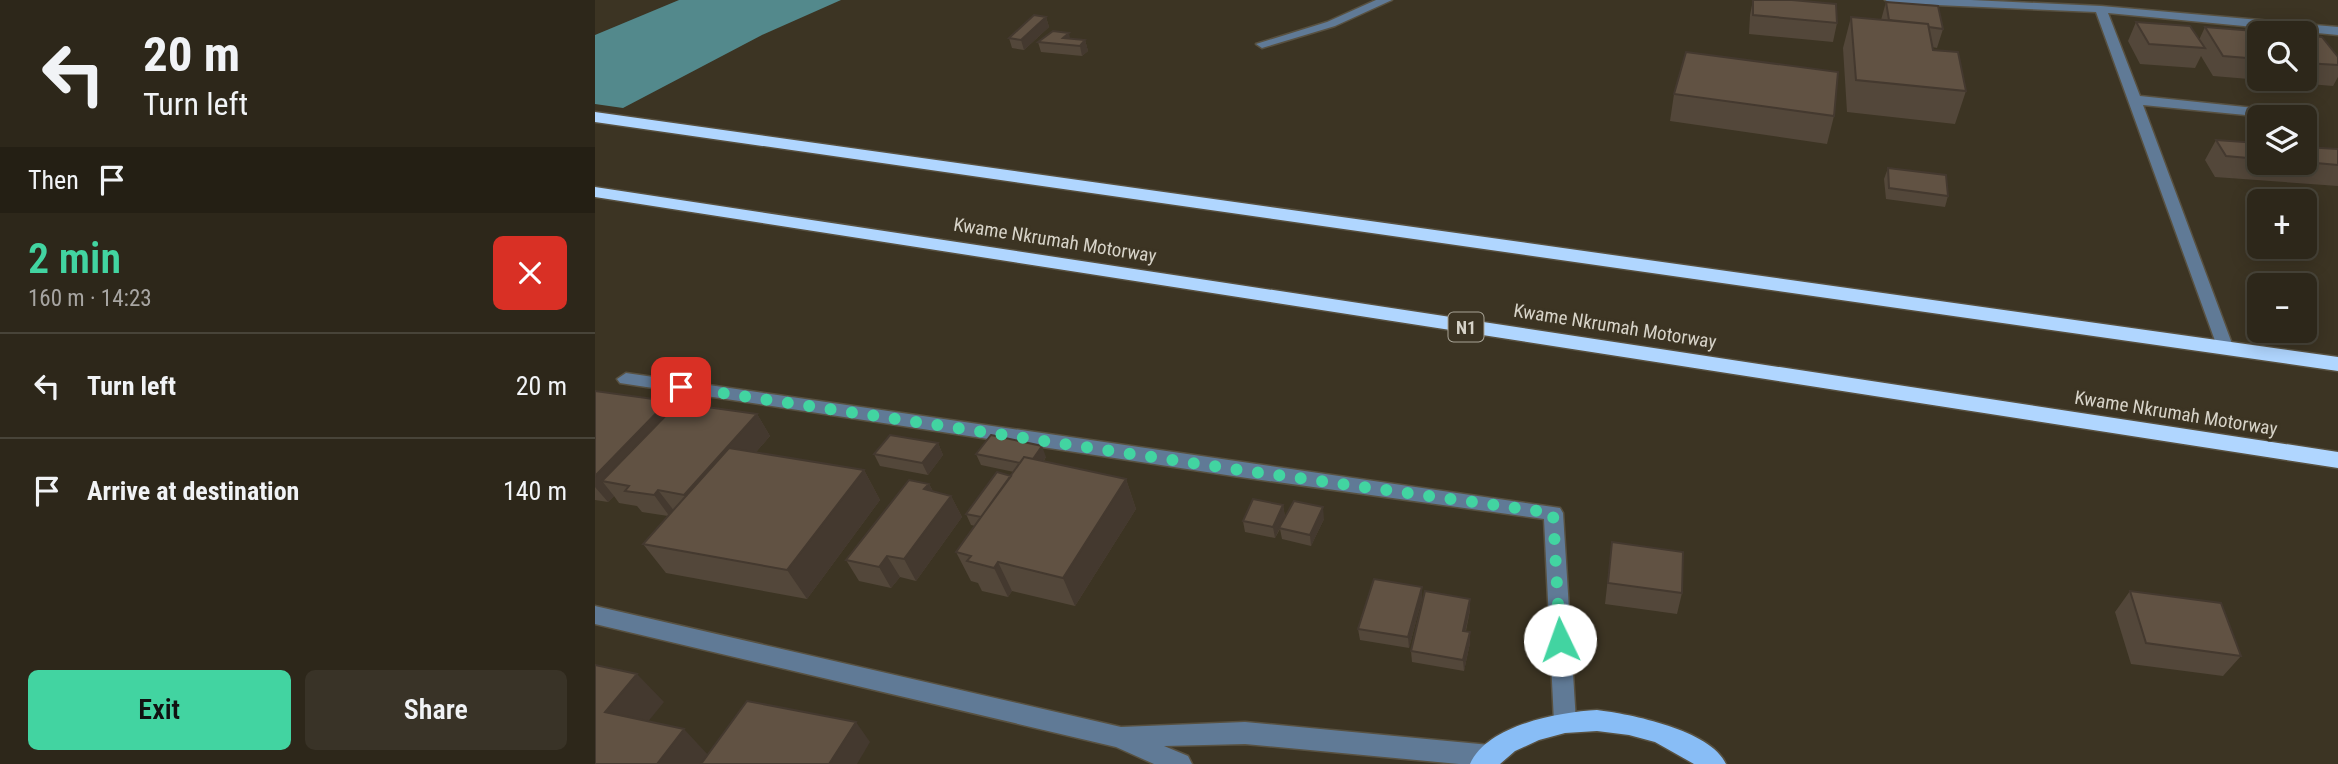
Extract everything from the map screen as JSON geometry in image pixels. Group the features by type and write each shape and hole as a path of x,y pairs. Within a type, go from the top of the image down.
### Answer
{"highway":[{"path":"595,117 2338,364"},
{"name":"Kwame Nkrumah Motorway","path":"595,192 2338,460"}],"main road":[{"path":"1486,760 1513,741 1538,729 1565,722 1599,720 1634,724 1669,737 1702,754 1714,764"}],"street":[{"path":"1262,44 1331,24 1386,0"},
{"path":"1891,0 2101,9 2338,31"},
{"path":"2101,9 2226,349"},
{"path":"2136,100 2247,112"},
{"path":"626,379 1233,469 1553,513 1565,722"},
{"path":"595,615 1119,737 1180,764"},
{"path":"1119,737 1245,733 1486,760"}],"water":[{"path":"679,0 841,0 762,35 623,108 595,104 595,35"}],"building":[{"path":"1753,0 1836,4 1837,23 1753,15"},
{"path":"1886,2 1938,6 1943,29 1929,27 1928,24 1889,20"},
{"path":"1034,15 1046,17 1021,40 1009,38"},
{"path":"1851,17 1928,24 1933,50 1958,52 1966,91 1856,80"},
{"path":"2136,22 2190,26 2205,48 2149,44"},
{"path":"2205,27 2247,30 2247,58 2223,56"},
{"path":"1053,31 1069,33 1063,38 1085,40 1080,46 1038,42"},
{"path":"2317,36 2322,37 2338,57 2338,65 2317,64"},
{"path":"1686,52 1838,72 1834,116 1674,94"},
{"path":"2216,140 2247,142 2247,158 2226,156"},
{"path":"2317,148 2338,149 2338,165 2317,163"},
{"path":"1888,168 1946,175 1948,196 1889,188"},
{"path":"595,391 668,401 595,476"},
{"path":"678,403 757,414 684,495 658,490 654,495 625,491 629,486 602,481"},
{"path":"890,435 938,443 922,463 874,454"},
{"path":"991,435 1042,446 1033,459 1024,457 1020,463 976,454"},
{"path":"729,448 864,470 787,570 643,544"},
{"path":"1024,457 1126,479 1063,578 998,562 994,568 967,561 971,556 956,552"},
{"path":"997,472 1011,476 981,517 966,514"},
{"path":"909,480 929,484 924,489 951,496 904,559 887,556 879,567 846,560"},
{"path":"1253,499 1283,505 1273,527 1243,521"},
{"path":"1294,501 1323,507 1310,535 1279,528"},
{"path":"1612,542 1683,552 1682,593 1608,583"},
{"path":"1374,579 1422,587 1408,637 1358,629"},
{"path":"1425,591 1470,599 1463,631 1470,632 1463,660 1411,651"},
{"path":"2130,591 2221,603 2241,656 2146,643"},
{"path":"595,665 637,674 605,712 684,729 657,764 595,764"},
{"path":"747,701 856,722 829,764 701,764"}],"route":[{"path":"681,387 1233,469 1553,513 1560,640"}]}
